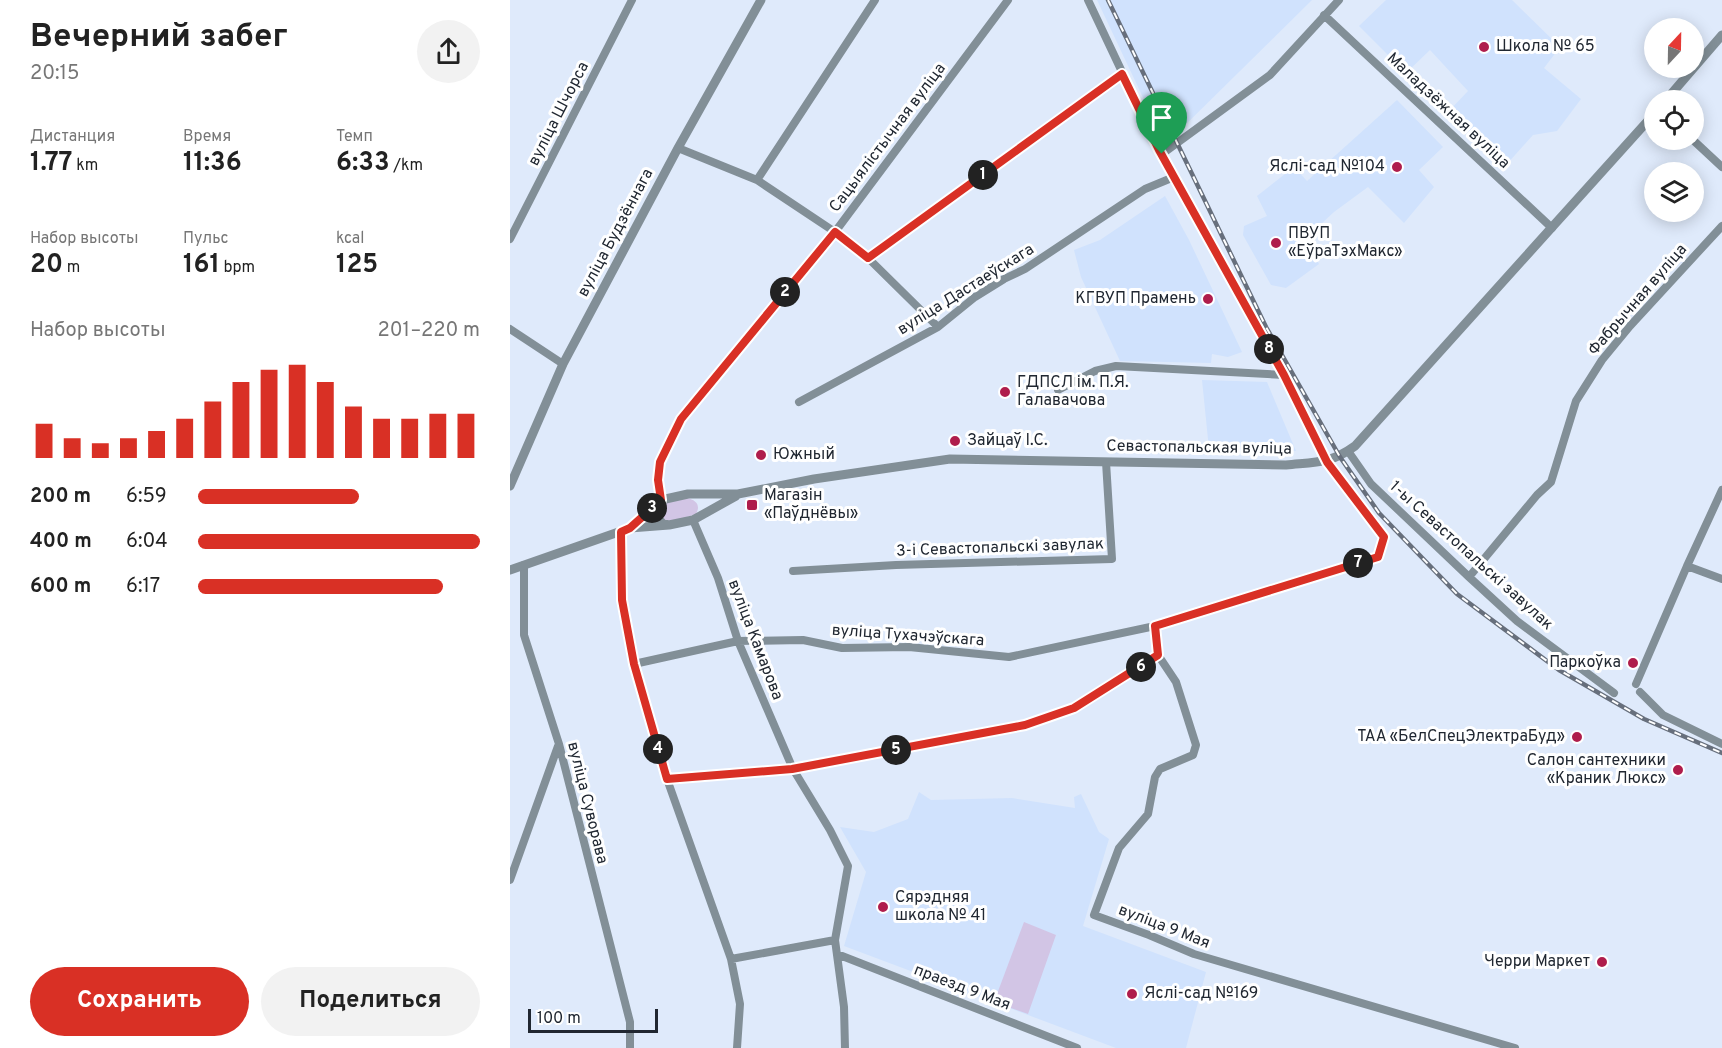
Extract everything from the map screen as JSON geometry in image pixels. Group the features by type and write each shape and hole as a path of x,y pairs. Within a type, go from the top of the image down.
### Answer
{"street":[{"name":"вуліца Шчорса","path":"510,239 632,0"},
{"name":"вуліца Будзённага","path":"510,486 563,364 678,148 761,0"},
{"path":"757,180 875,0"},
{"name":"Сацыялістычная вуліца","path":"661,500 658,480 660,462 681,419 835,232 1008,0"},
{"path":"1088,0 1160,152 1284,375 1327,462"},
{"path":"1160,152 1270,75 1339,0"},
{"name":"Маладзёжная вуліца","path":"1324,15 1552,228"},
{"path":"1675,90 1722,35"},
{"path":"868,258 1122,74"},
{"name":"Севастопальская вуліца","path":"625,530 661,500 688,494 738,494 836,475 950,459 1286,465 1327,462 1340,457 1356,446 1644,125"},
{"path":"678,148 757,180 835,232 868,258 938,327"},
{"path":"1704,150 1722,167"},
{"name":"вуліца Дастаеўскага","path":"800,402 938,327 975,297 1025,269 1145,189 1174,177"},
{"name":"Фабрычная вуліца","path":"1469,577 1537,495 1551,482 1576,401 1602,360 1630,326 1722,226"},
{"path":"510,329 563,364"},
{"path":"1058,390 1095,371 1116,366 1284,375"},
{"name":"1-ы Севастопальскі завулак","path":"1348,451 1371,484 1517,621 1614,693"},
{"name":"3-і Севастопальскі завулак","path":"793,571 896,565 1112,559 1106,462"},
{"name":"вуліца Тухачэўскага","path":"634,664 738,641 803,640 842,648 909,647 1009,657 1155,626 1378,557 1384,537 1327,462"},
{"path":"1636,684 1722,490"},
{"path":"688,494 701,503 702,508 696,518"},
{"name":"Севастопальская вуліца","path":"510,570 625,530 669,525 696,518 738,494"},
{"path":"661,500 657,506 656,516 662,523 669,525"},
{"name":"вуліца Камарова","path":"696,518 738,641 792,769 830,830 848,866 835,940 844,1007 845,1048"},
{"path":"625,530 622,600 634,664 667,779 731,959 740,1004 737,1048"},
{"name":"вуліца Суворава","path":"524,565 524,635 559,744 630,1022 630,1048"},
{"path":"1687,566 1722,579"},
{"name":"вуліца 9 Мая","path":"1155,626 1158,655 1176,682 1196,745 1193,755 1160,770 1155,777 1148,814 1119,848 1094,915 1149,934 1194,954 1515,1048"},
{"path":"667,779 792,769 1025,725 1074,708 1158,655"},
{"path":"1640,692 1663,715 1722,744"},
{"path":"510,880 559,744"},
{"path":"731,959 835,940"},
{"name":"праезд 9 Мая","path":"837,954 1077,1048"}],"shaded area":[{"path":"1097,0 1312,0 1174,136 1163,140"},
{"path":"1386,0 1512,0 1560,47 1544,68 1581,99 1557,131 1533,135 1506,165 1448,112 1468,91 1430,50 1406,73 1359,26"},
{"path":"1397,100 1443,147 1419,170 1434,187 1404,223 1368,187 1334,212 1306,238 1319,264 1286,288 1271,285 1243,235 1244,226 1267,216 1257,196 1294,167 1307,181"},
{"path":"1165,196 1189,240 1242,352 1228,357 1212,354 1211,363 1120,361 1081,277 1074,250 1100,240"},
{"path":"1202,380 1267,382 1296,451 1209,449"},
{"path":"687,498 697,503 696,514 673,522 664,521 660,514 665,503"},
{"path":"919,792 931,800 1012,798 1075,808 1074,797 1081,794 1099,832 1109,839 1083,926 1206,972 1186,1048 1116,1048 844,946 866,872 840,827 874,832 908,819"},
{"path":"1024,922 1056,935 1028,1014 994,1002"}],"railway":[{"path":"1108,0 1266,327 1340,457 1379,513 1457,594 1559,670 1644,719 1722,753"}],"place":[{"name":"Школа № 65","path":"1484,47"},
{"name":"Яслі-сад №104","path":"1397,167"},
{"name":"ПВУП «ЕўраТэхМакс»","path":"1276,243"},
{"name":"КГВУП Прамень","path":"1208,299"},
{"name":"ГДПСЛ ім. П.Я. Галавачова","path":"1005,392"},
{"name":"Зайцаў І.С.","path":"955,441"},
{"name":"Южный","path":"761,455"},
{"name":"Магазін «Паўднёвы»","path":"752,505"},
{"name":"Паркоўка","path":"1633,663"},
{"name":"ТАА «БелСпецЭлектраБуд»","path":"1577,737"},
{"name":"Салон сантехники «Краник Люкс»","path":"1678,770"},
{"name":"Сярэдняя школа № 41","path":"883,907"},
{"name":"Черри Маркет","path":"1602,962"},
{"name":"Яслі-сад №169","path":"1132,994"}],"route":[{"path":"1122,74 1162,154 1284,375 1327,462 1384,537 1378,557 1155,626 1158,655 1074,708 1025,725 792,769 667,779 634,664 622,600 621,532 630,528 661,500 658,480 660,462 681,419 835,232 868,258 1122,74"}]}
